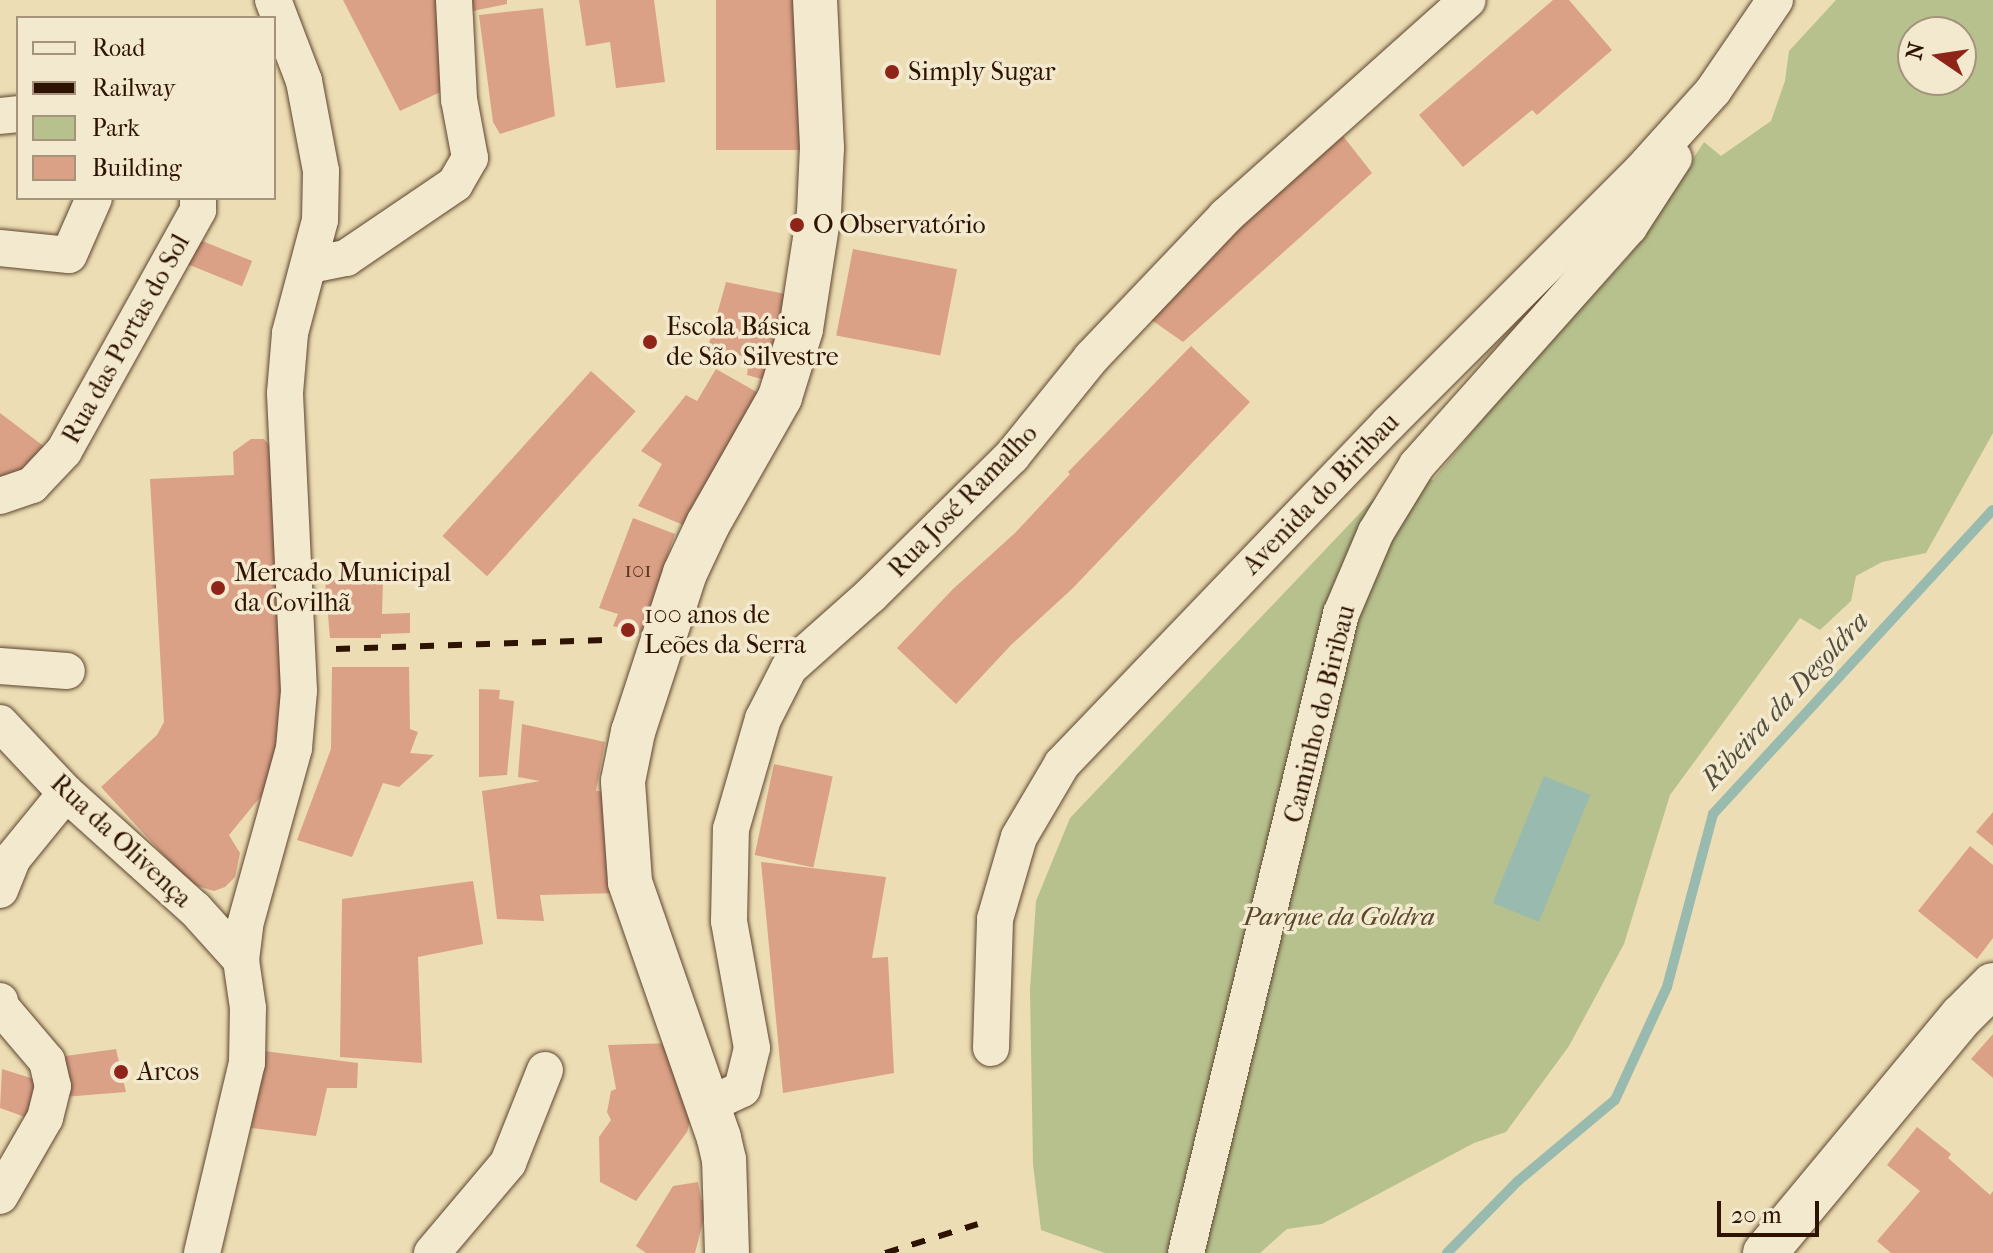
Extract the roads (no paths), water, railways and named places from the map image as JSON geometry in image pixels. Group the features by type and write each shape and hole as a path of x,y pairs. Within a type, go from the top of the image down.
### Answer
{"main road":[{"path":"727,1253 724,1160 708,1105 630,882 623,781 637,718 685,573 780,397 801,329 820,187 815,0"},
{"path":"1765,1253 1962,1016 1993,985"}],"street":[{"path":"182,1253 205,1239 233,1132 247,1063 248,1008 241,960 245,925 294,748 299,691 285,393 290,333 320,220 321,171 304,81 273,0"},
{"path":"310,265 346,258 358,250 455,184 470,158 459,99 454,0"},
{"name":"Rua José Ramalho","path":"708,1105 742,1089 752,1048 729,921 731,829 763,719 789,668 871,595 1012,456 1091,358 1226,216 1468,0"},
{"name":"Avenida do Biribau","path":"991,1048 995,919 1019,837 1062,764 1389,423 1641,171 1713,91 1775,0"},
{"name":"Caminho do Biribau","path":"1186,1253 1341,614 1376,532 1417,465 1629,227 1713,91"},
{"path":"0,248 69,255 93,200"},
{"name":"Rua das Portas do Sol","path":"0,496 32,485 64,451 198,210 198,200"},
{"path":"0,666 67,671"},
{"name":"Rua da Olivença","path":"0,723 66,793 195,909 241,960"},
{"path":"0,890 13,858 66,793"},
{"path":"0,1001 1,1007 47,1061 53,1086 45,1118 0,1196"},
{"path":"432,1253 508,1163 545,1070"}],"water":[{"path":"1544,776 1590,795 1539,922 1493,903"}],"waterway":[{"name":"Ribeira da Degoldra","path":"1447,1253 1518,1181 1615,1100 1667,987 1713,814 1993,510"}],"railway":[{"path":"336,649 613,640"},
{"path":"885,1253 978,1224"}],"place":[{"name":"Simply Sugar","path":"892,72"},
{"name":"O Observatório","path":"797,225"},
{"name":"Escola Básica de São Silvestre","path":"650,342"},
{"name":"Mercado Municipal da Covilhã","path":"218,588"},
{"name":"100 anos de Leões da Serra","path":"628,630"},
{"name":"Arcos","path":"121,1072"}],"park label":[{"name":"Parque da Goldra","path":"1339,917"}]}
